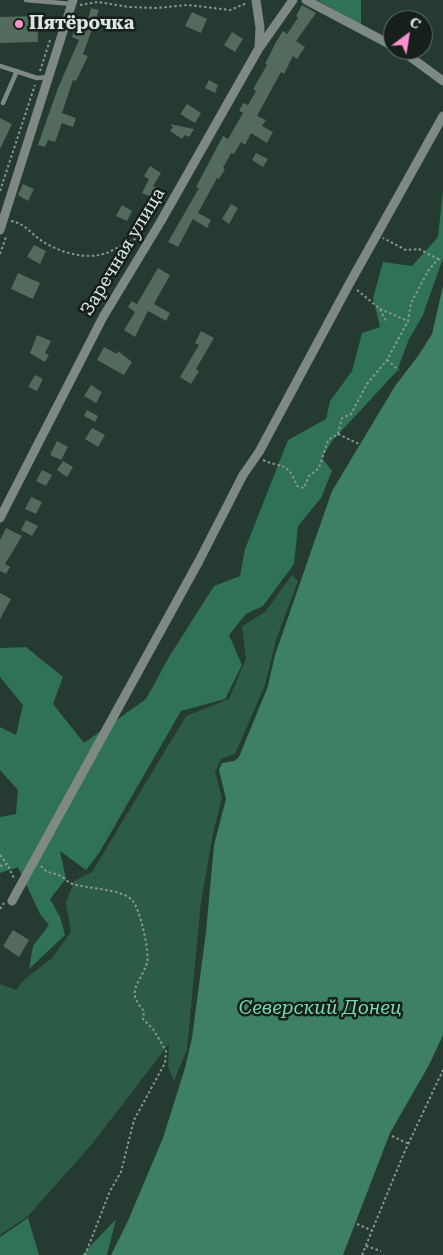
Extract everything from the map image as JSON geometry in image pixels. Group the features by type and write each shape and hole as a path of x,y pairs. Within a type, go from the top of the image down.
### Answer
{"street":[{"path":"259,48 293,0"},
{"path":"306,0 383,41"},
{"name":"Заречная улица","path":"0,518 103,316 161,221 259,48 260,28 252,1"},
{"path":"0,230 73,2"},
{"path":"414,60 443,81"},
{"path":"12,901 199,561 244,475 256,457 349,284 443,116"}],"lane":[{"path":"26,0 73,2"},
{"path":"0,66 37,78 48,77"},
{"path":"3,103 17,71"}],"path":[{"path":"73,2 98,2 129,7 162,8 188,5 230,10 252,1"},
{"path":"0,191 51,36"},
{"path":"11,221 21,224 37,238 54,247 90,256 108,252 147,234"},
{"path":"377,234 406,250 419,249 443,261"},
{"path":"256,457 268,462 276,462 289,470 298,486 304,488 309,476 319,468 328,440 338,434 342,418 351,414 367,384 387,360 408,321 411,303 428,271 438,258"},
{"path":"349,284 379,308 408,321"},
{"path":"379,308 386,321"},
{"path":"387,360 399,370"},
{"path":"338,434 359,444"},
{"path":"0,855 7,864 14,879 20,885"},
{"path":"34,859 47,873 61,876 71,884 124,894 134,901 147,948 147,963 134,992 135,1001 144,1011 143,1019 153,1029 166,1051 166,1063 134,1120 121,1172 110,1191 85,1255"},
{"path":"0,866 7,864"},
{"path":"362,1255 443,1070"},
{"path":"392,1136 409,1144"},
{"path":"357,1224 373,1230"},
{"path":"366,1246 381,1251"}],"shaded area":[{"path":"317,0 361,0 361,25"},
{"path":"443,190 443,258 423,315 409,339 397,371 332,441 322,458 332,471 321,498 298,526 294,564 263,606 246,614 229,635 242,665 225,699 181,711 99,853 86,870 60,851 66,879 50,899 60,917 65,935 29,969 33,946 49,925 40,914 18,867 0,873 0,817 16,814 18,790 0,770 0,727 16,735 23,705 0,677 0,648 26,647 63,677 53,704 84,743 146,699 169,657 214,586 240,576 245,549 288,440 326,419 330,401 352,371 362,333 380,327 373,298 383,262 412,266 438,237"},
{"path":"292,575 298,581 276,640 265,685 235,754 221,759 215,772 222,798 213,834 201,902 187,1049 174,1081 168,1067 169,1044 92,1144 28,1216 0,1235 0,984 16,990 25,979 51,959 71,932 66,903 74,881 92,872 186,716 229,699 246,659 242,626 265,612"},
{"path":"28,1218 39,1255 0,1255 0,1237"},
{"path":"116,1219 107,1255 82,1255"}],"water":[{"name":"Северский Донец","path":"443,286 443,1035 429,1065 390,1133 343,1255 111,1255 127,1223 163,1138 185,1068 192,1038 206,932 214,845 226,799 219,770 222,763 234,761 239,757 268,686 275,655 332,491 395,386 432,334"}],"building":[{"path":"302,5 316,13 296,41 305,47 297,59 293,56 284,74 281,72 257,116 266,120 262,126 273,132 267,143 251,133 245,145 241,142 234,154 231,153 223,168 225,169 219,179 217,178 198,213 211,220 207,228 193,219 178,247 168,242 199,188 196,187 223,136 228,139 243,113 239,111 243,103 248,105 256,91 253,89 267,65 265,64 276,42 283,31 287,34 298,18 296,16"},
{"path":"91,8 99,10 83,54 88,56 76,81 73,80 62,113 76,118 73,127 62,123 55,142 48,140 45,147 38,145 58,88 79,40 72,37 77,23 86,27"},
{"path":"192,12 207,19 201,33 185,26"},
{"name":"Пятёрочка","path":"37,16 38,42 0,43 0,17"},
{"path":"232,32 243,39 235,52 224,45"},
{"path":"209,80 218,85 215,93 205,88"},
{"path":"187,104 201,113 195,123 180,114"},
{"path":"0,118 12,124 0,149"},
{"path":"170,124 194,129 189,137 185,135 182,139 170,131 173,127"},
{"path":"256,153 268,159 263,167 252,160"},
{"path":"150,166 161,173 153,186 165,192 160,201 142,193 149,179 144,176"},
{"path":"23,184 34,189 28,201 18,195"},
{"path":"231,204 238,208 229,224 222,219"},
{"path":"122,205 132,211 127,221 116,216"},
{"path":"34,245 46,251 40,264 27,257"},
{"path":"158,268 170,275 154,304 170,313 166,321 148,311 135,337 124,330 135,312 128,307 132,301 137,304"},
{"path":"18,273 40,283 33,299 11,289"},
{"path":"201,331 214,338 196,369 199,371 191,384 180,377 199,345 195,343"},
{"path":"37,335 51,341 45,353 49,355 45,362 30,353"},
{"path":"104,347 117,354 118,351 132,362 124,375 97,360"},
{"path":"35,375 43,379 37,391 28,387"},
{"path":"91,385 102,392 96,403 84,396"},
{"path":"87,410 98,416 95,422 84,416"},
{"path":"92,428 105,435 98,447 85,439"},
{"path":"57,441 68,447 61,460 50,455"},
{"path":"63,461 73,467 67,477 57,470"},
{"path":"42,470 52,475 46,486 36,481"},
{"path":"31,497 42,502 36,514 25,509"},
{"path":"26,520 38,526 32,536 21,530"},
{"path":"6,528 22,536 5,564 10,567 6,574 0,571 0,540"},
{"path":"0,593 11,599 0,619"},
{"path":"13,930 29,940 19,957 3,946"}],"place":[{"name":"Пятёрочка","path":"19,24"}]}
